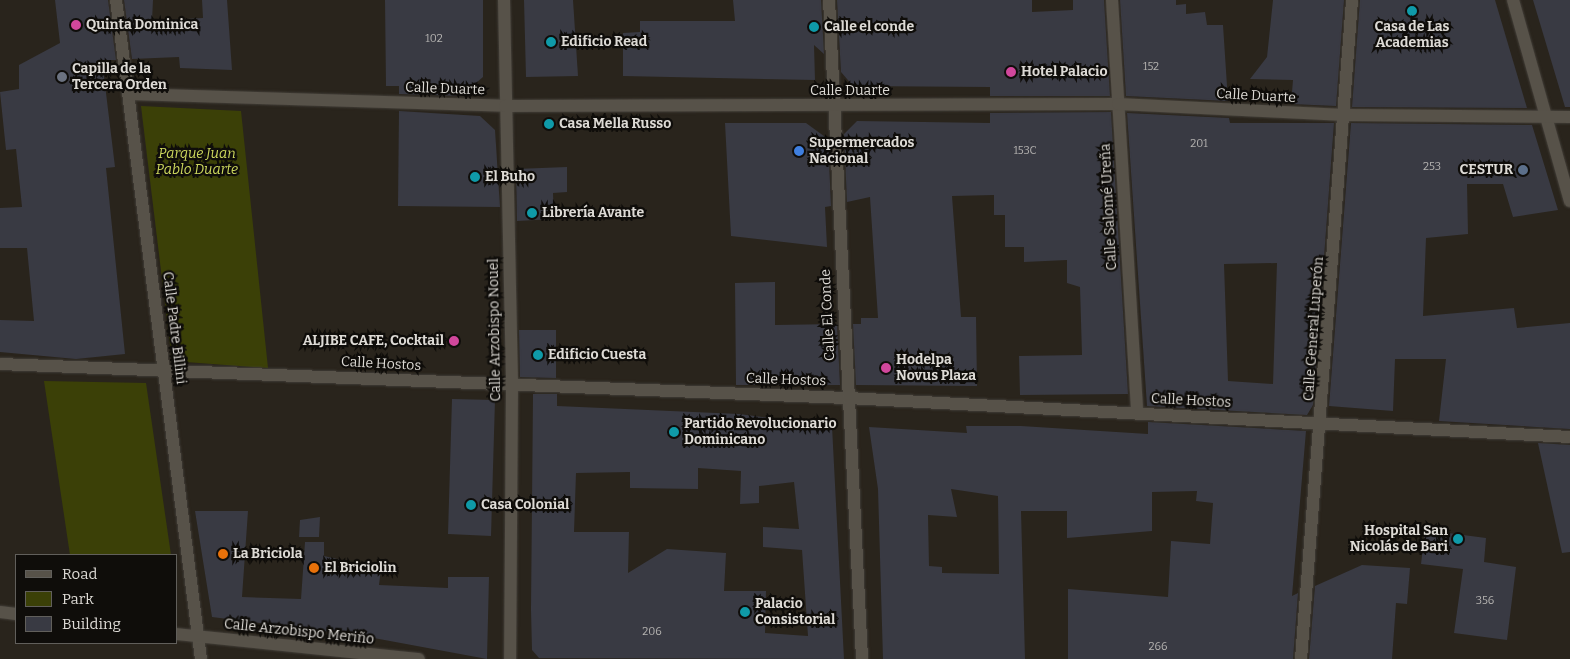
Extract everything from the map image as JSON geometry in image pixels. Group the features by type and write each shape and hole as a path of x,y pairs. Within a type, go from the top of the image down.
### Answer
{"street":[{"name":"Calle Padre Billini","path":"116,0 130,94 201,659"},
{"name":"Calle Arzobispo Nouel","path":"504,0 512,386 510,659"},
{"name":"Calle El Conde","path":"829,0 832,106 862,659"},
{"name":"Calle Salomé Ureña","path":"1112,0 1137,413"},
{"name":"Calle General Luperón","path":"1301,659 1322,423 1352,0"},
{"path":"1513,0 1570,201"},
{"name":"Calle Duarte","path":"130,94 505,106 1118,104 1345,115 1570,116"},
{"name":"Calle Hostos","path":"0,364 848,398 1570,437"},
{"path":"0,612 15,614"},
{"name":"Calle Arzobispo Meriño","path":"178,634 419,659"}],"green space":[{"name":"Parque Juan Pablo Duarte","path":"141,106 241,111 268,368 172,361"},
{"path":"44,381 146,383 171,554 70,554"}],"building":[{"path":"55,0 108,0 116,60 102,60 115,167 106,168 125,354 76,359 0,352 0,320 34,321 27,248 0,248 0,208 22,207 16,149 6,150 0,92 19,89 19,65 60,43"},
{"path":"124,0 153,0 152,21 203,18 202,0 227,0 232,70 180,68 179,57 132,59"},
{"path":"385,0 483,0 483,77 461,96 399,94 399,86 386,86"},
{"name":"Edificio Read","path":"524,0 573,0 578,76 526,77"},
{"path":"733,0 821,0 824,54 814,45 815,80 623,76 623,33 640,32 640,21 735,21"},
{"path":"837,0 1032,0 1032,12 1073,10 1073,0 1104,0 1110,96 990,96 990,87 853,86 841,72"},
{"path":"1120,0 1176,0 1176,5 1186,4 1186,14 1205,12 1207,25 1223,25 1228,101 1126,96"},
{"path":"1273,0 1344,0 1336,106 1291,104 1293,80 1250,79 1267,57"},
{"path":"1360,0 1495,0 1527,108 1352,107"},
{"path":"1533,0 1570,0 1570,107 1565,107"},
{"name":"El Buho","path":"399,111 480,116 495,130 500,207 398,206"},
{"path":"1111,112 1128,394 1020,395 1019,356 1082,355 1080,287 1067,283 1067,260 1024,262 1024,247 1005,247 1005,215 994,215 994,195 952,196 961,317 976,317 977,386 856,385 853,324 861,324 861,318 878,318 870,197 847,202 844,134 857,121 990,123 990,113"},
{"path":"1127,113 1229,118 1230,123 1334,123 1313,405 1307,415 1147,406","holes":["1277,263 1273,384 1228,381 1224,264"]},
{"path":"725,123 806,123 828,139 831,206 825,207 827,247 731,236"},
{"path":"1351,123 1532,125 1558,210 1513,217 1503,184 1467,184 1468,234 1426,238 1423,316 1514,308 1517,328 1570,323 1570,429 1439,421 1446,359 1395,359 1393,411 1329,406"},
{"path":"567,167 567,192 553,193 554,219 517,221 516,169"},
{"path":"775,282 775,325 837,324 840,385 736,385 735,283"},
{"name":"Edificio Cuesta","path":"519,330 556,330 556,378 520,377"},
{"path":"533,394 557,394 557,406 739,414 832,426 844,659 539,658 532,650","holes":["698,468 741,471 740,504 759,503 759,486 794,482 799,529 763,527 763,547 802,550 808,636 765,633 766,591 724,591 726,553 667,549 628,573 629,532 574,532 576,473 630,472 630,488 698,489"]},
{"path":"452,399 495,400 491,536 448,534"},
{"path":"1148,422 1306,431 1292,596 1298,593 1293,659 1068,659 1068,589 1168,597 1171,541 1210,544 1213,503 1196,501 1197,491 1152,492 1152,531 1067,538 1067,511 1021,511 1025,659 883,659 878,489 869,427 967,433 966,426 1021,426 1148,434","holes":["951,489 998,496 999,574 942,573 942,567 929,566 928,515 957,517"]},
{"path":"1538,443 1570,445 1570,552 1562,553"},
{"path":"195,511 248,511 242,597 301,599 305,542 324,542 324,556 381,569 379,585 448,588 448,577 489,577 487,659 363,636 212,617"},
{"path":"320,517 319,537 299,537 300,520"},
{"name":"Hospital San Nicolás de Bari","path":"1425,530 1486,538 1484,562 1516,567 1507,640 1454,633 1463,569 1421,564"},
{"path":"1362,565 1410,568 1407,604 1396,603 1392,659 1309,659 1315,586"}],"place":[{"name":"Casa de Las Academias","path":"1412,11"},
{"name":"Quinta Dominica","path":"76,25"},
{"name":"Calle el conde","path":"814,27"},
{"name":"Edificio Read","path":"551,42"},
{"name":"Hotel Palacio","path":"1011,72"},
{"name":"Capilla de la Tercera Orden","path":"62,77"},
{"name":"Casa Mella Russo","path":"549,124"},
{"name":"Supermercados Nacional","path":"799,151"},
{"name":"CESTUR","path":"1523,170"},
{"name":"El Buho","path":"475,177"},
{"name":"Librería Avante","path":"532,213"},
{"name":"ALJIBE CAFE, Cocktail","path":"454,341"},
{"name":"Edificio Cuesta","path":"538,355"},
{"name":"Hodelpa Novus Plaza","path":"886,368"},
{"name":"Partido Revolucionario Dominicano","path":"674,432"},
{"name":"Casa Colonial","path":"471,505"},
{"name":"Hospital San Nicolás de Bari","path":"1458,539"},
{"name":"La Briciola","path":"223,554"},
{"name":"El Briciolin","path":"314,568"},
{"name":"Palacio Consistorial","path":"745,612"}]}
